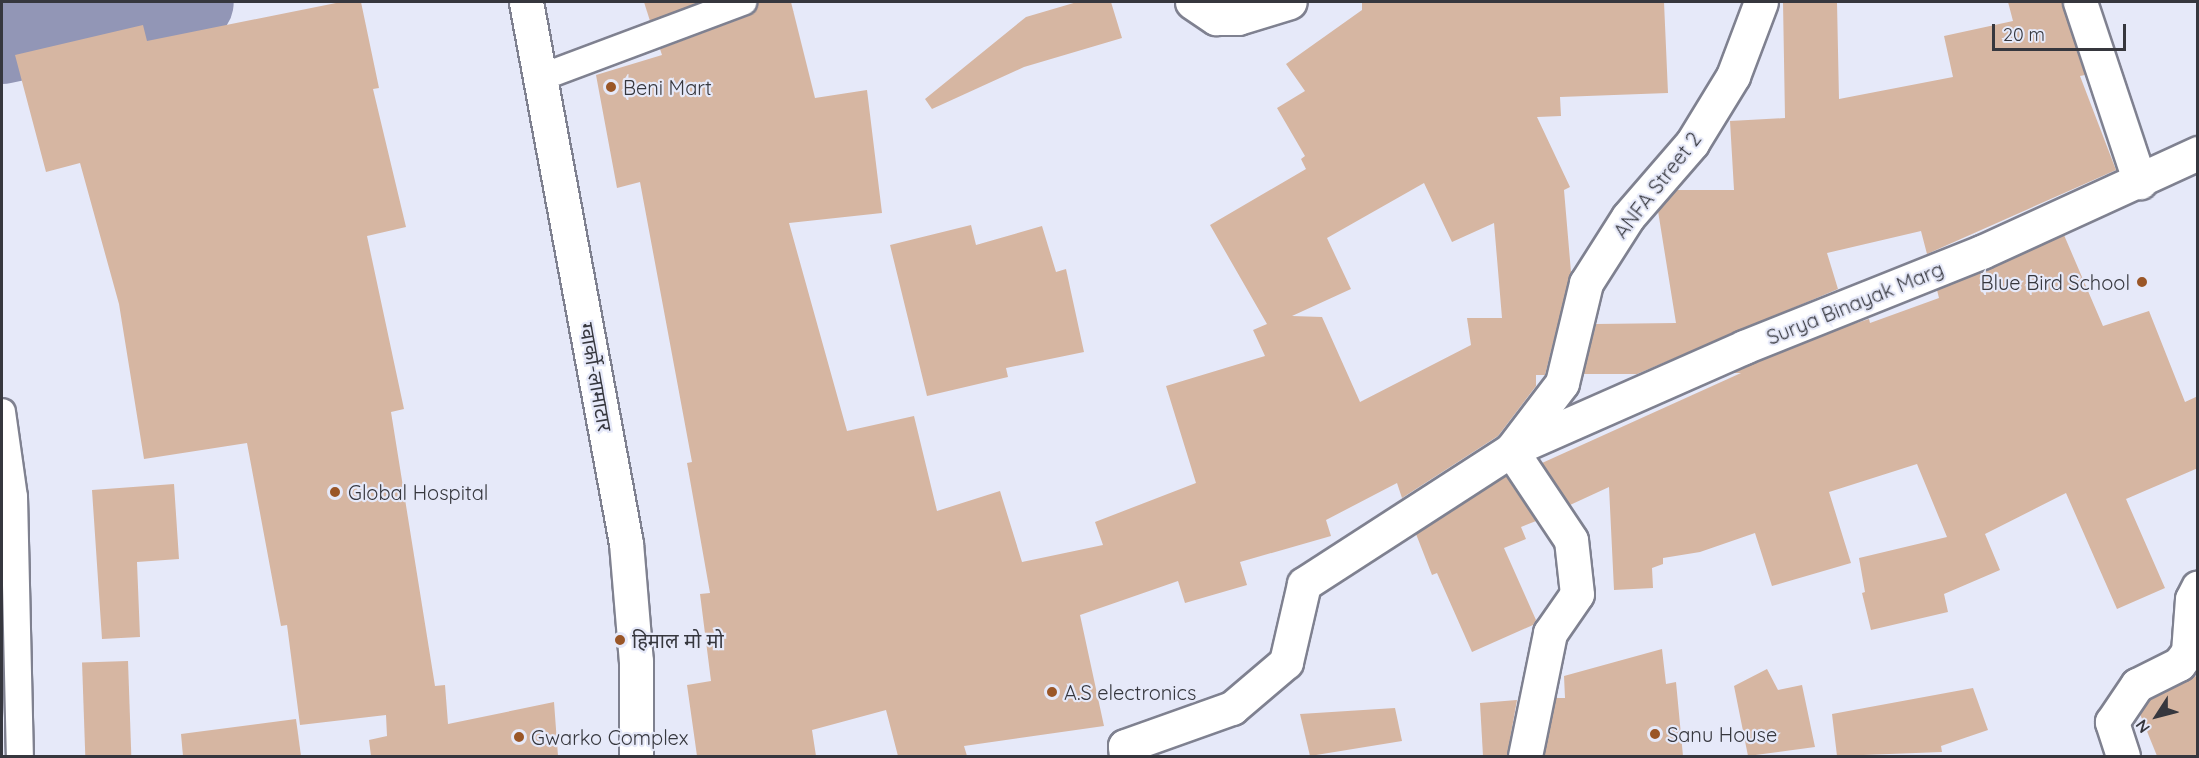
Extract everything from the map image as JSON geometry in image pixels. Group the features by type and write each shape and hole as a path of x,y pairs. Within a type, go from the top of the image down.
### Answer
{"street":[{"name":"ग्वार्को-लामाटार","path":"526,2 542,76 626,543 636,661 636,756"},
{"path":"1191,2 1216,18 1238,18 1290,2"},
{"name":"ANFA Street 2","path":"1511,450 1562,383 1586,283 1628,217 1692,143 1733,76 1761,2"},
{"path":"2080,2 2140,182"},
{"name":"Surya Binayak Marg","path":"1511,450 1744,347 1982,252 2140,182 2198,153"},
{"path":"1126,756 1125,746 1232,708 1286,662 1304,584 1511,450 1570,540 1577,594 1550,633 1525,756"},
{"path":"2123,756 2112,722 2137,685 2179,664 2188,652 2192,599 2198,586"}],"lane":[{"path":"542,76 743,2"},
{"path":"2,412 14,496 20,756"}],"building":[{"path":"341,2 361,2 379,88 373,89 406,227 367,236 404,409 391,412 435,686 445,685 448,724 554,702 558,756 371,756 369,740 387,736 386,715 300,725 287,625 281,626 247,443 144,459 119,304 80,163 46,172 15,55 143,25 147,41"},
{"path":"644,2 701,2 650,21"},
{"path":"758,2 791,2 815,98 867,90 882,213 789,223 847,431 914,416 937,511 1000,491 1022,562 1103,545 1095,522 1196,483 1166,386 1265,356 1253,330 1267,324 1210,225 1306,169 1301,159 1305,156 1277,108 1305,91 1286,64 1362,10 1362,2 1664,2 1668,93 1560,97 1561,116 1537,117 1570,187 1564,190 1571,272 1545,375 1536,375 1536,386 1498,436 1402,498 1397,483 1326,520 1331,536 1240,562 1247,585 1185,603 1178,581 1080,615 1104,726 964,746 967,756 898,756 886,710 812,730 816,756 697,756 687,685 711,681 700,594 710,593 687,463 692,462 640,182 617,188 596,75 662,55 660,49 748,16","holes":["1424,183 1452,242 1494,223 1502,318 1467,318 1471,345 1360,402 1322,317 1292,316 1351,289 1327,238"]},
{"path":"1077,2 1111,2 1122,38 1024,67 932,109 925,99 1026,17"},
{"path":"1783,2 1837,2 1839,99 1953,77 1944,36 2013,21 2008,2 2062,2 2085,75 2080,76 2116,170 1927,254 1921,231 1827,253 1838,289 1637,374 1583,374 1596,324 1676,323 1658,211 1676,190 1734,190 1730,121 1785,118"},
{"path":"971,225 976,245 1042,226 1056,272 1066,269 1084,352 1006,368 1008,377 927,396 890,245"},
{"path":"2064,235 2103,326 2149,311 2185,402 2198,396 2198,468 2126,499 2165,588 2117,609 2066,493 1985,534 2000,570 1944,594 1948,612 1871,630 1862,593 1865,592 1859,558 1947,537 1917,464 1829,492 1851,563 1772,586 1755,533 1700,552 1663,558 1663,564 1652,568 1653,588 1614,590 1609,487 1570,505 1542,463 1741,373 1732,373 1751,364 1850,325 1869,319 1870,323 1939,298 1937,290"},
{"path":"1506,476 1536,521 1521,527 1526,539 1504,548 1536,620 1533,625 1472,652 1437,573 1432,575 1416,534"},
{"path":"174,484 179,559 137,562 140,637 102,639 92,490"},
{"path":"1662,649 1666,684 1676,682 1683,756 1544,756 1556,698 1565,698 1564,676"},
{"path":"128,661 131,756 85,756 82,663"},
{"path":"1767,669 1778,690 1802,685 1815,747 1748,756 1734,686"},
{"path":"2198,675 2198,756 2157,756 2140,714 2150,700"},
{"path":"1973,688 1988,730 1941,746 1942,752 1837,756 1832,714"},
{"path":"1517,700 1507,756 1483,756 1480,703"},
{"path":"1395,708 1402,741 1310,756 1300,714"},
{"path":"296,719 301,756 183,756 181,734"}],"waterway":[{"path":"2,43 193,2"}],"place":[{"name":"Beni Mart","path":"611,87"},
{"name":"Blue Bird School","path":"2142,282"},
{"name":"Global Hospital","path":"335,492"},
{"name":"हिमाल मो मो","path":"620,640"},
{"name":"A.S electronics","path":"1052,692"},
{"name":"Sanu House","path":"1655,734"},
{"name":"Gwarko Complex","path":"519,737"}]}
